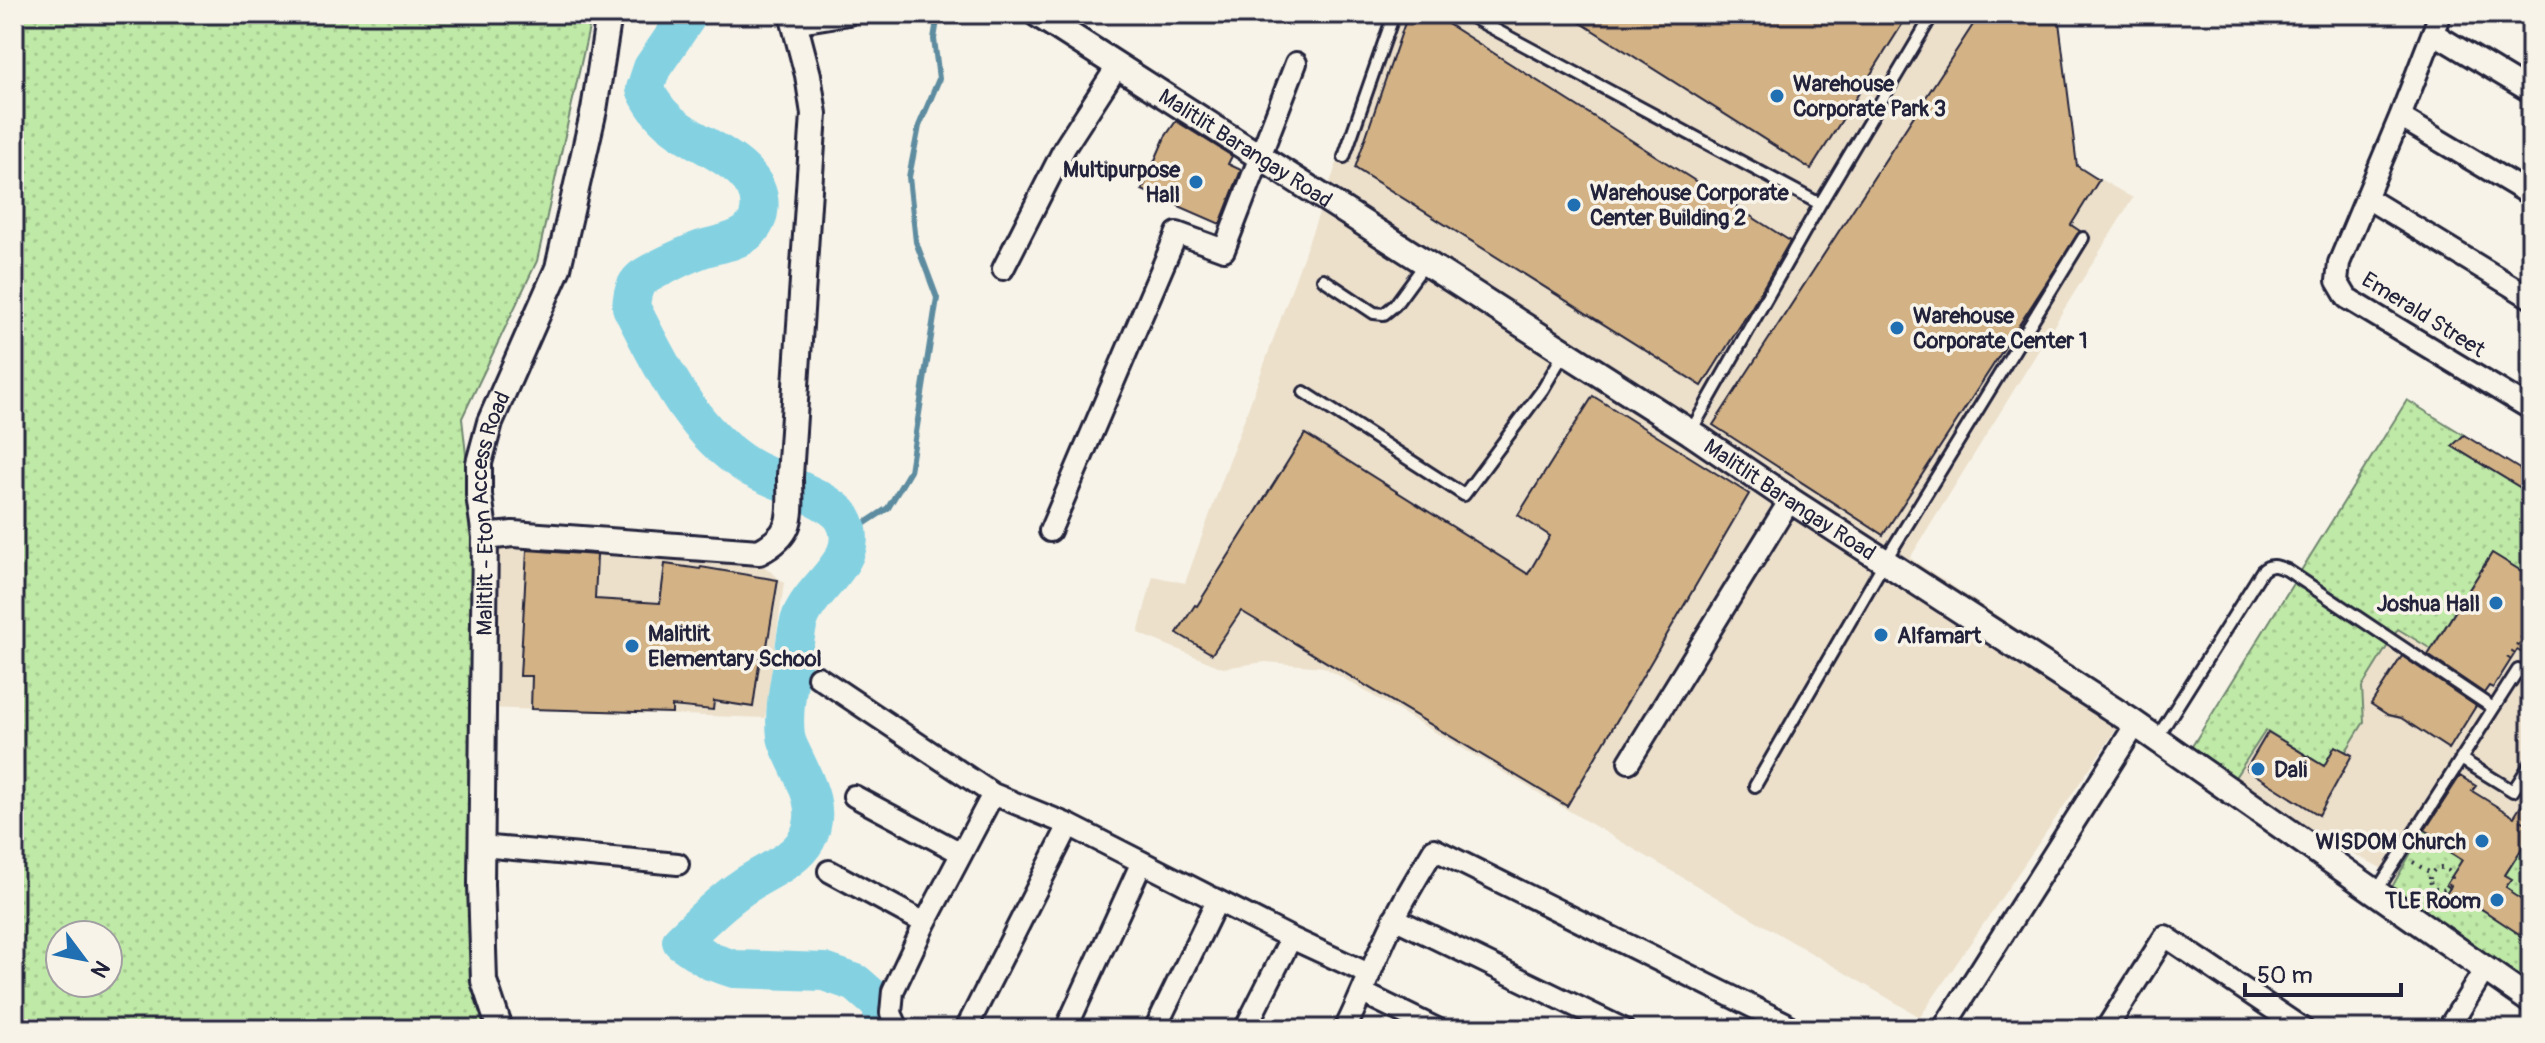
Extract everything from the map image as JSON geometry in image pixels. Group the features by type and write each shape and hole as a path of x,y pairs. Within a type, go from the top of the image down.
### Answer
{"street":[{"name":"Malitlit - Eton Access Road","path":"500,1029 484,981 481,846 485,537 479,495 479,463 490,422 558,268 594,110 609,14"},
{"path":"485,537 513,534 759,552 782,536 790,523 790,476 814,114 808,75 793,18 849,14"},
{"name":"Malitlit Barangay Road","path":"1037,14 1690,432 2136,724 2531,1001"},
{"path":"2531,92 2437,24 2367,198 2531,298"},
{"path":"1050,531 1177,233 1224,250 1296,63"},
{"path":"1003,269 1065,147 1118,65"},
{"path":"2400,117 2531,195"},
{"name":"Emerald Street","path":"2367,198 2339,263 2337,281 2347,298 2531,409"},
{"path":"1629,762 1790,500"},
{"path":"818,677 993,794 1069,825 1291,938 1437,1029"},
{"path":"1943,1029 2136,724"},
{"path":"898,1029 891,1013 893,991 993,794"},
{"path":"854,796 961,853"},
{"path":"966,1029 1069,825"},
{"path":"481,846 678,864"},
{"path":"1345,1029 1394,918 1434,849 1785,1023 1784,1029"},
{"path":"1066,1029 1142,862"},
{"path":"829,871 925,923"},
{"path":"1155,1029 1217,901"},
{"path":"1394,918 1623,1029"},
{"path":"2113,1027 2165,936 2303,1029"},
{"path":"1245,1029 1291,938"},
{"path":"2448,1029 2485,969"}],"lane":[{"path":"1344,157 1394,14"},
{"path":"1466,14 1820,204"},
{"path":"1690,432 1930,18 1914,14"},
{"path":"1755,786 1885,561 2083,238"},
{"path":"1323,279 1374,313 1384,314 1395,305 1426,263"},
{"path":"1304,392 1464,495 1543,389 1564,353"},
{"path":"2157,739 2262,571 2272,565 2287,570 2493,708"},
{"path":"2375,893 2518,670 2531,678"},
{"path":"2461,759 2513,791 2531,763"}],"path":[{"path":"2518,644 2531,651"},
{"path":"2522,822 2531,808"},
{"path":"2400,854 2432,874"},
{"path":"2440,869 2447,870 2451,883 2447,888 2437,889 2431,882 2432,874 2440,869"},
{"path":"2531,877 2527,887 2531,905"}],"shaded area":[{"path":"1391,14 2058,14 2077,166 2133,198 1910,558 2133,705 1920,1017 1324,667 1265,662 1223,668 1138,633 1153,576 1185,583"},
{"path":"2407,400 2531,476 2531,990 2379,882 2381,868 2228,788"},
{"name":"Malitlit Elementary School","path":"497,532 757,560 784,583 765,718 486,708"}],"green space":[{"path":"14,14 588,14 590,23 537,261 462,418 467,464 475,497 497,1029 14,1029"},
{"path":"2407,400 2464,435 2453,447 2531,494 2531,577 2492,553 2431,649 2398,629 2362,687 2364,722 2333,772 2266,730 2228,788 2186,756"},
{"path":"2424,829 2439,838 2436,844 2462,860 2447,894 2467,907 2471,902 2483,910 2531,834 2531,990 2391,889"}],"building":[{"name":"Warehouse Corporate Center Building 2","path":"1408,14 1432,14 1790,241 1702,386 1355,168"},
{"name":"Warehouse Corporate Park 3","path":"1567,14 1889,14 1903,23 1811,169"},
{"name":"Warehouse Corporate Center 1","path":"1980,14 2058,14 2077,166 2099,180 2071,225 2080,231 1883,535 1713,425"},
{"name":"Multipurpose Hall","path":"1176,121 1232,156 1228,164 1241,170 1220,224 1142,190 1165,137"},
{"path":"1593,396 1749,494 1567,806 1241,611 1212,654 1177,633 1305,434 1528,574 1550,536 1518,515"},
{"path":"2464,435 2531,476 2531,494 2452,446"},
{"name":"Malitlit Elementary School","path":"527,550 597,555 595,599 660,603 665,564 778,580 766,652 761,651 753,707 714,701 713,710 672,706 672,713 531,709 532,676 520,676"},
{"name":"Joshua Hall","path":"2492,553 2531,577 2531,658 2517,650 2493,688 2489,686 2484,693 2428,655"},
{"path":"2402,656 2476,706 2449,749 2401,718 2388,715 2371,704"},
{"path":"2268,732 2324,766 2335,746 2352,755 2319,815 2246,769"},
{"name":"WISDOM Church","path":"2460,776 2476,786 2472,791 2514,817 2531,790 2531,834 2505,875 2512,879 2506,887 2511,893 2531,906 2531,942 2471,902 2468,907 2446,894 2450,888 2446,885 2462,860 2436,843 2439,838 2425,830"}],"waterway":[{"path":"689,14 652,68 645,89 668,121 744,172 754,184 759,197 758,215 751,229 742,236 689,254 641,279 632,295 631,307 679,395 709,434 748,466 836,510 848,532 848,545 836,570 807,604 801,616 786,700 787,739 813,808 807,839 794,855 732,895 681,941 710,961 734,969 824,972 856,983 880,1004 886,1029"},
{"path":"850,533 888,508 910,471 937,298 916,242 909,177 919,126 939,79 934,39 938,14"}],"place":[{"name":"Warehouse Corporate Park 3","path":"1777,96"},
{"name":"Multipurpose Hall","path":"1196,182"},
{"name":"Warehouse Corporate Center Building 2","path":"1574,205"},
{"name":"Warehouse Corporate Center 1","path":"1897,328"},
{"name":"Joshua Hall","path":"2496,603"},
{"name":"Alfamart","path":"1881,635"},
{"name":"Malitlit Elementary School","path":"632,646"},
{"name":"Dali","path":"2258,769"},
{"name":"WISDOM Church","path":"2482,841"},
{"name":"TLE Room","path":"2497,900"}]}
